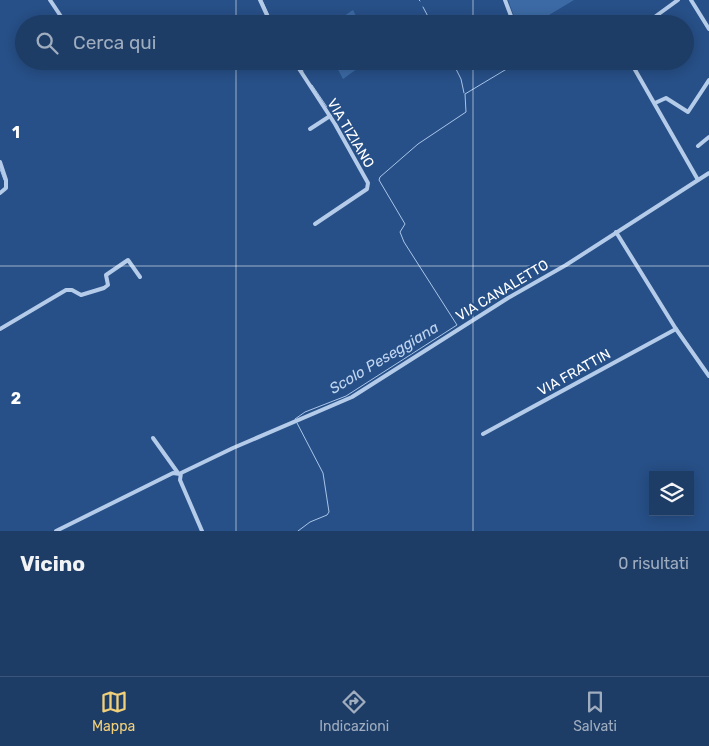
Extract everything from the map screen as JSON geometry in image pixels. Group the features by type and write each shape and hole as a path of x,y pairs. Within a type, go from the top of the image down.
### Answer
{"street":[{"path":"50,0 60,15"},
{"path":"260,0 267,15"},
{"path":"505,0 511,15"},
{"path":"657,15 678,0"},
{"path":"691,0 707,22 709,29"},
{"name":"VIA TIZIANO","path":"300,70 330,116 368,186 316,224"},
{"path":"635,70 698,180"},
{"path":"655,103 666,98 688,112 709,80"},
{"path":"310,129 330,116"},
{"path":"698,146 709,137"},
{"path":"0,162 7,184 6,188 0,193"},
{"name":"VIA CANALETTO","path":"56,531 233,448 352,397 709,173"},
{"path":"616,232 676,329 709,376"},
{"path":"0,329 66,290 72,290 81,295 104,288 108,285 106,275 109,271 128,260 140,277"},
{"name":"VIA FRATTIN","path":"483,434 676,329"},
{"path":"153,438 179,473 180,480 202,531"}],"shaded area":[{"path":"508,0 574,0 549,15 514,15"},
{"path":"353,10 356,15 346,15"},
{"path":"338,70 356,70 343,79"}],"waterway":[{"path":"262,0 269,15"},
{"name":"Scolo Peseggiana","path":"423,7 427,15"},
{"name":"Scolo Peseggiana","path":"456,70 464,93"},
{"name":"Scolo Peseggiana","path":"295,419 305,412 346,396 457,325 404,242 400,232 405,224 379,180 380,177 418,144 466,112 465,94 505,70"},
{"path":"312,85 327,107"},
{"path":"0,169 4,180"},
{"name":"Scolo Peseggiana","path":"297,423 323,473 329,512 327,515 310,522 298,531"}]}
